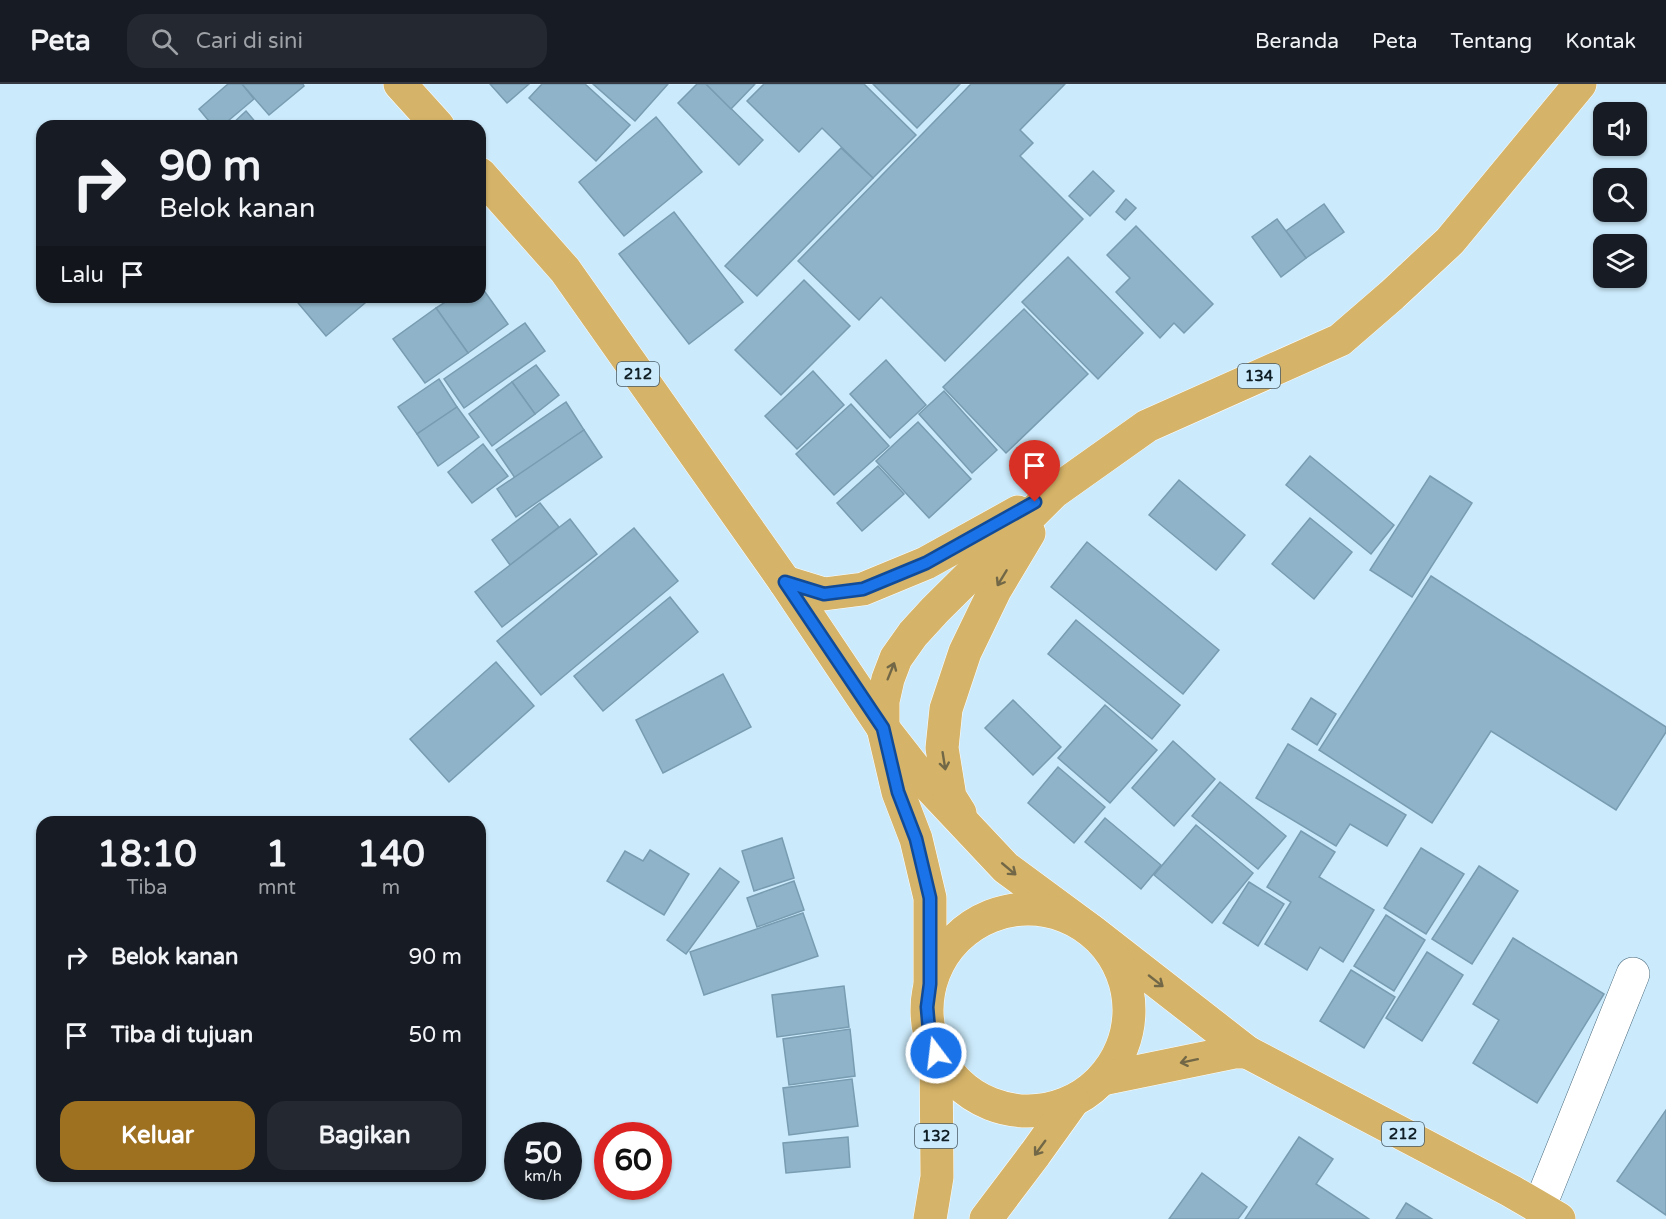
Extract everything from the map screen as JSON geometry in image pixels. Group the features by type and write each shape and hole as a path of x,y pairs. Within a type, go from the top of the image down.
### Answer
{"main road":[{"path":"400,84 433,120"},
{"name":"134","path":"785,582 824,594 863,589 926,563 1054,492 1148,426 1340,340 1450,241 1580,84"},
{"name":"212","path":"486,181 565,270 785,582 883,728 926,783 1006,868 1093,932 1247,1052 1511,1191 1549,1214"},
{"name":"134","path":"883,728 883,701 888,679 896,658 913,634 1054,492"},
{"name":"134","path":"968,827 950,797 942,748 946,709 965,652 995,590 1054,492"},
{"name":"212","path":"883,728 898,792 916,839 930,898 930,984 927,1007 929,1030 936,1053 954,1080 980,1100 1010,1110 1042,1111 1073,1101 1102,1079 1120,1052 1129,1020 1127,987 1114,957 1093,932 1064,915 1032,908 998,913 968,929 945,953 930,984"},
{"name":"212","path":"1102,1079 1234,1052 1247,1052"},
{"name":"132","path":"930,1219 937,1177 936,1053"},
{"path":"986,1219 1073,1101"}],"lane":[{"path":"1549,1214 1633,974"}],"building":[{"path":"228,84 242,84 254,99 229,120 208,120 199,109"},
{"path":"242,84 303,84 304,86 269,115"},
{"path":"490,84 529,84 507,103"},
{"path":"542,84 585,84 630,125 596,161 529,98"},
{"path":"593,84 668,84 635,121"},
{"path":"697,84 706,84 763,140 739,165 678,103"},
{"path":"706,84 755,84 731,109"},
{"path":"764,84 864,84 916,135 873,178 822,128 799,152 747,101"},
{"path":"873,84 960,84 917,128"},
{"path":"971,84 1065,84 1020,130 1033,143 1020,156 1083,219 945,361 881,297 859,320 798,261"},
{"path":"246,111 254,120 236,120"},
{"path":"656,117 702,172 624,236 579,182"},
{"path":"841,148 873,178 757,296 725,266"},
{"path":"1093,171 1114,191 1090,216 1069,196"},
{"path":"1126,199 1136,208 1125,220 1116,212"},
{"path":"1324,204 1344,232 1306,258 1286,231"},
{"path":"674,212 743,302 689,344 619,254"},
{"path":"1277,219 1306,258 1281,277 1252,237"},
{"path":"1136,226 1213,304 1184,333 1174,323 1160,338 1116,292 1130,278 1107,255"},
{"path":"1068,257 1143,333 1098,379 1022,302"},
{"path":"804,280 850,326 781,395 735,350"},
{"path":"486,293 508,324 468,353 436,308 444,303 486,303"},
{"path":"298,303 365,303 326,336"},
{"path":"436,308 468,353 425,383 393,339"},
{"path":"1024,309 1088,374 1006,453 943,387"},
{"path":"525,323 545,351 464,408 444,379"},
{"path":"886,360 926,405 890,438 850,394"},
{"path":"536,365 559,395 535,414 512,382"},
{"path":"813,371 844,405 797,449 765,416"},
{"path":"439,379 457,407 417,434 398,407"},
{"path":"512,382 535,414 492,446 469,414"},
{"path":"944,391 997,450 972,473 919,414"},
{"path":"566,402 584,430 515,478 496,450"},
{"path":"851,404 889,446 834,495 796,454"},
{"path":"457,407 479,437 438,466 417,434"},
{"path":"918,422 971,479 929,518 876,461"},
{"path":"584,430 602,457 516,517 497,489"},
{"path":"483,444 508,476 472,503 448,472"},
{"path":"1310,456 1394,525 1371,554 1286,485"},
{"path":"878,466 904,494 862,531 837,503"},
{"path":"1430,476 1472,503 1412,597 1370,570"},
{"path":"1179,480 1245,535 1216,570 1149,515"},
{"path":"540,503 559,527 510,565 492,540"},
{"path":"1310,518 1352,552 1314,599 1272,564"},
{"path":"570,519 597,554 502,627 475,592"},
{"path":"634,528 678,581 541,695 497,641"},
{"path":"1087,542 1219,650 1183,694 1051,587"},
{"path":"1431,576 1666,727 1666,732 1616,810 1491,731 1432,823 1319,750"},
{"path":"670,597 698,632 603,711 574,676"},
{"path":"1076,620 1180,705 1152,739 1048,654"},
{"path":"496,662 534,706 449,782 410,739"},
{"path":"723,674 751,727 663,773 636,720"},
{"path":"1311,698 1336,714 1317,745 1292,729"},
{"path":"1013,700 1061,747 1033,775 985,728"},
{"path":"1105,705 1157,750 1110,803 1058,758"},
{"path":"1173,741 1215,779 1174,826 1132,788"},
{"path":"1288,744 1406,815 1387,846 1350,824 1336,846 1256,798"},
{"path":"1058,767 1105,807 1074,843 1028,803"},
{"path":"1220,782 1286,836 1258,869 1192,816"},
{"path":"1105,818 1161,865 1141,889 1085,842"},
{"path":"1196,825 1253,873 1212,923 1154,875"},
{"path":"1301,831 1335,852 1319,877 1374,910 1343,962 1320,947 1307,970 1265,944 1291,902 1267,887"},
{"path":"782,838 794,878 754,891 742,851"},
{"path":"1421,848 1464,874 1426,934 1384,908"},
{"path":"650,850 689,874 664,915 607,881 625,851 643,861"},
{"path":"1479,866 1518,891 1472,964 1432,939"},
{"path":"720,868 739,882 686,954 667,940"},
{"path":"794,881 804,910 757,927 747,898"},
{"path":"1249,882 1284,904 1258,946 1223,923"},
{"path":"803,913 818,956 704,995 690,952"},
{"path":"1386,915 1425,940 1394,991 1354,966"},
{"path":"1513,938 1604,994 1537,1103 1473,1063 1499,1020 1473,1004"},
{"path":"1427,952 1463,975 1422,1041 1386,1018"},
{"path":"1351,970 1395,997 1364,1048 1320,1021"},
{"path":"844,986 849,1027 777,1037 772,995"},
{"path":"850,1029 855,1076 789,1085 783,1039"},
{"path":"852,1079 858,1126 789,1135 783,1088"},
{"path":"1666,1110 1666,1215 1617,1181"},
{"path":"848,1137 850,1167 786,1173 783,1143"},
{"path":"1299,1137 1333,1159 1316,1184 1369,1219 1245,1219"},
{"path":"1202,1173 1247,1207 1238,1219 1169,1219"},
{"path":"1406,1203 1432,1219 1396,1219"}],"route":[{"path":"936,1053 929,1030 927,1007 930,984 930,898 916,839 898,792 883,728 785,582 824,594 863,589 926,563 1035,502"}]}
